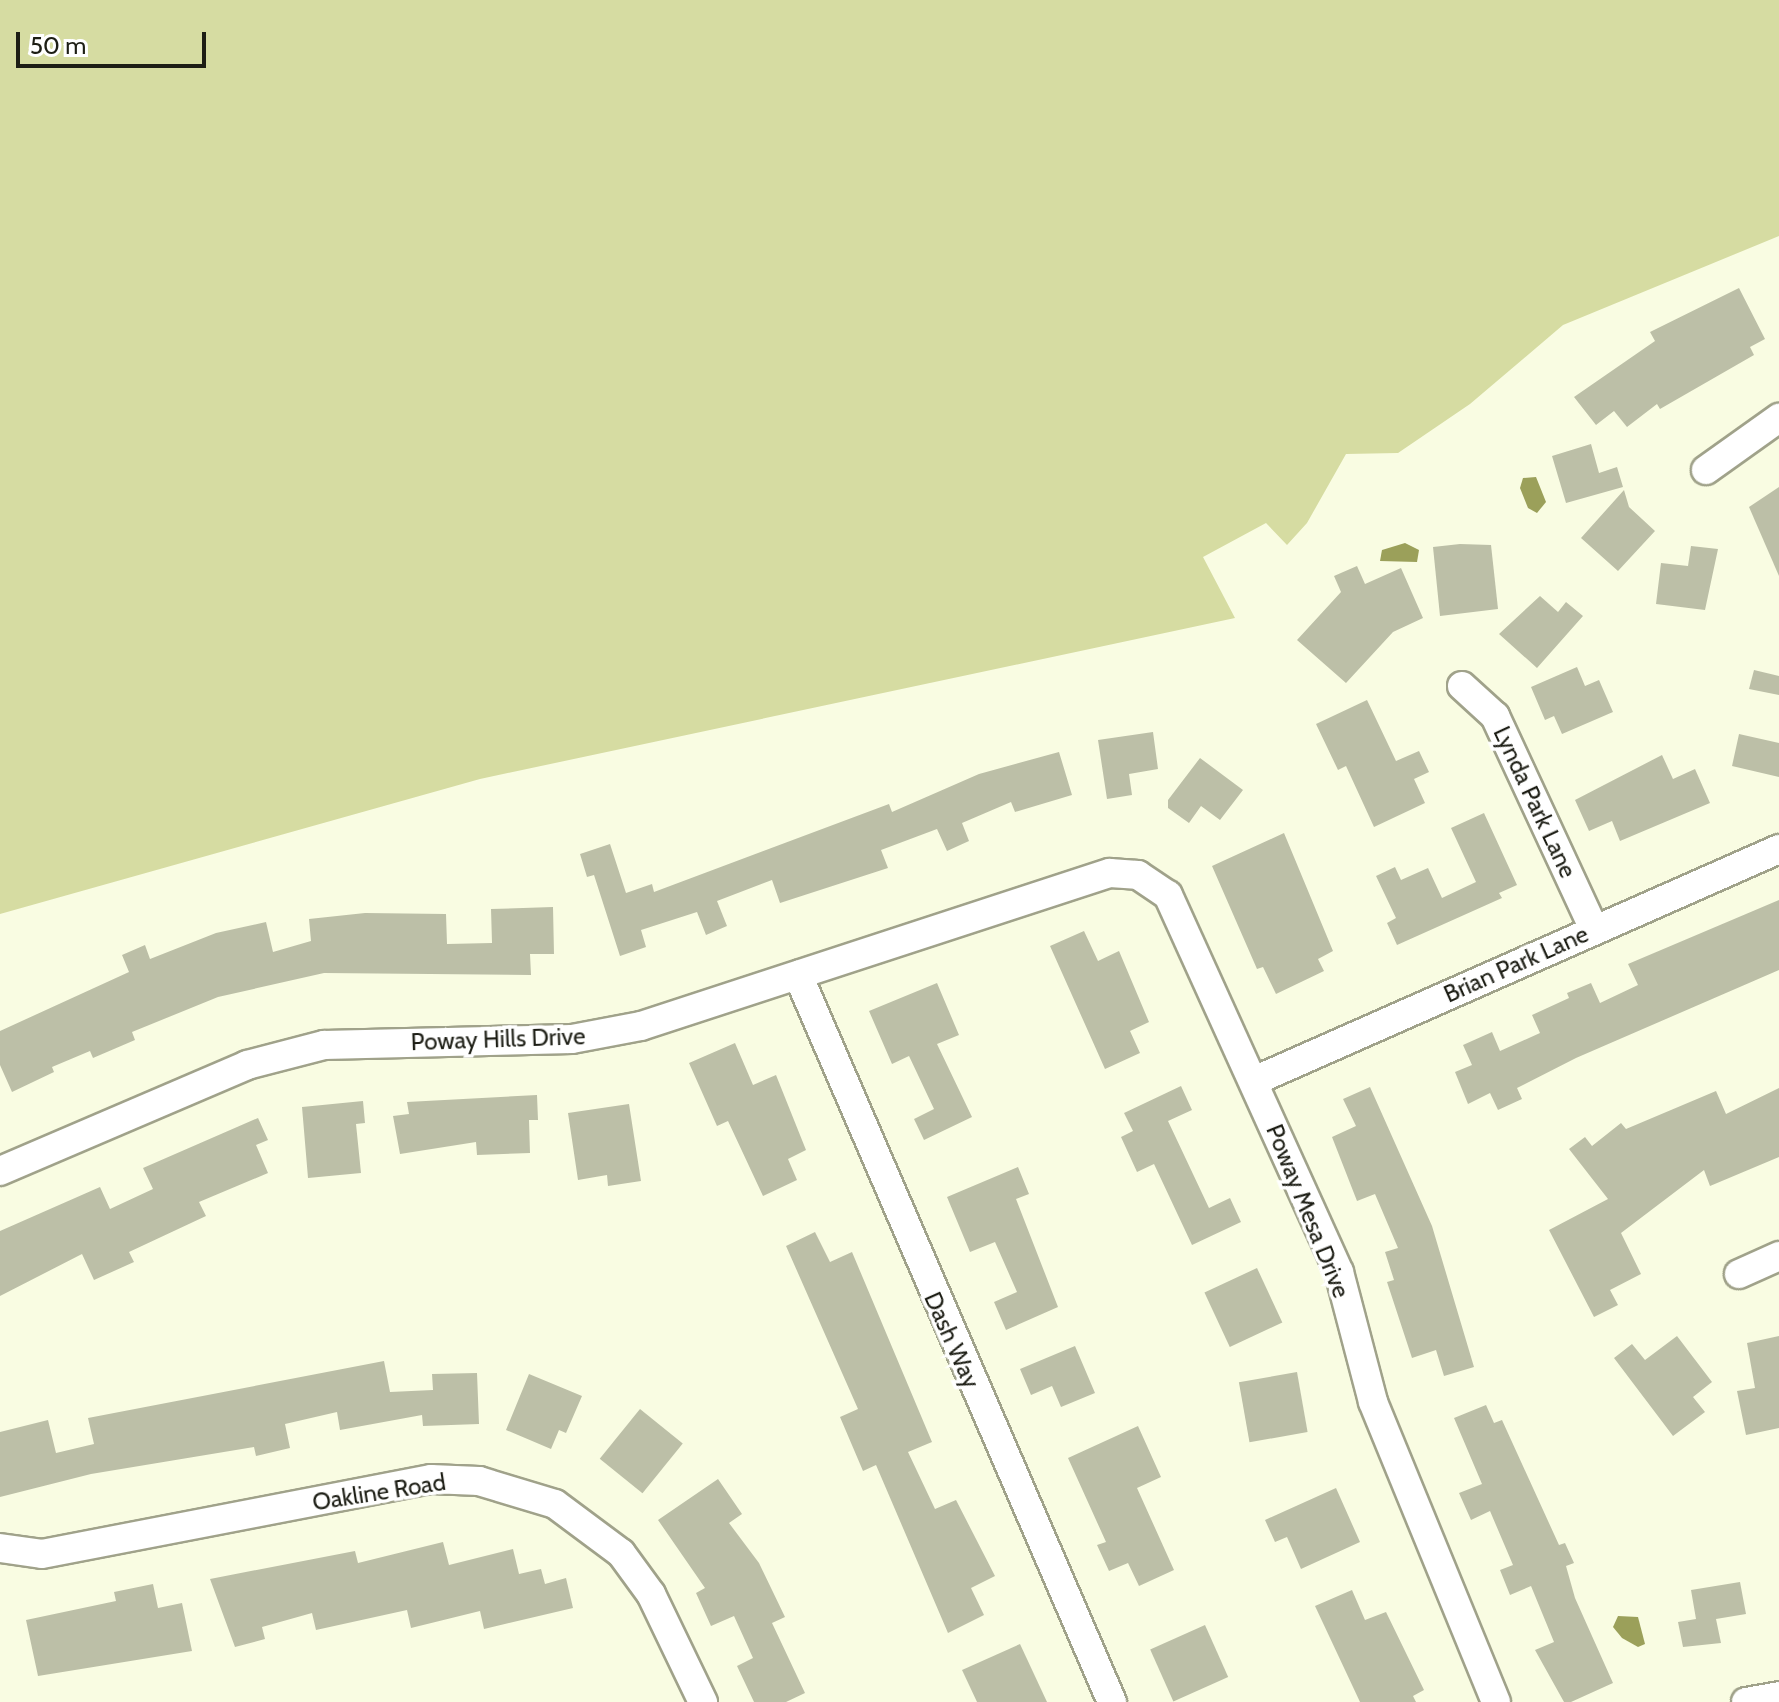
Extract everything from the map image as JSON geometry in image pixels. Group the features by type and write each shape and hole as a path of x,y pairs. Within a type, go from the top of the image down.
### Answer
{"street":[{"path":"1706,470 1779,418"},
{"name":"Lynda Park Lane","path":"1462,686 1495,716 1594,929"},
{"name":"Brian Park Lane","path":"1254,1081 1779,849"},
{"name":"Poway Hills Drive","path":"0,1171 247,1065 324,1045 572,1039 641,1026 1110,873 1138,875"},
{"name":"Poway Mesa Drive","path":"1138,875 1168,895 1339,1272 1373,1402 1496,1702"},
{"name":"Dash Way","path":"798,975 1112,1702"},
{"path":"1739,1274 1779,1256"},
{"name":"Oakline Road","path":"0,1548 42,1554 431,1479 479,1481 555,1504 621,1553 651,1594 703,1702"},
{"path":"1746,1702 1779,1696"}],"shaded area":[{"path":"0,0 1779,0 1779,236 1563,325 1470,404 1398,453 1346,454 1307,523 1287,545 1266,523 1203,557 1235,618 480,779 0,914"},
{"path":"1536,477 1546,502 1537,513 1528,508 1520,488 1523,478"},
{"path":"1405,543 1419,550 1417,562 1380,561 1382,550"},
{"path":"1618,1616 1638,1617 1645,1644 1638,1647 1622,1638 1613,1627"}],"building":[{"path":"1739,288 1765,339 1750,347 1754,355 1660,409 1657,404 1627,427 1614,411 1596,425 1574,397 1655,341 1650,332"},
{"path":"1591,444 1599,473 1617,467 1623,487 1566,503 1552,456"},
{"path":"1779,487 1779,576 1749,507"},
{"path":"1624,490 1629,507 1655,531 1618,571 1581,538"},
{"path":"1491,545 1498,609 1440,616 1433,547"},
{"path":"1691,546 1718,549 1705,610 1656,604 1661,563 1688,566"},
{"path":"1357,566 1365,584 1401,568 1423,618 1393,632 1346,683 1297,640 1341,592 1334,576"},
{"path":"1540,596 1558,612 1566,602 1583,616 1537,668 1499,634"},
{"path":"1577,667 1585,686 1599,680 1613,712 1562,734 1554,716 1545,720 1531,687"},
{"path":"1754,670 1779,676 1779,695 1749,689"},
{"path":"1367,700 1396,761 1419,751 1429,772 1414,779 1425,803 1374,827 1346,766 1338,770 1316,724"},
{"path":"1153,732 1158,769 1129,774 1132,795 1107,799 1098,740"},
{"path":"1739,734 1779,743 1779,777 1732,766"},
{"path":"1059,752 1072,795 1015,812 1011,802 962,823 969,841 947,851 937,829 881,850 888,868 780,903 772,880 717,901 727,926 706,935 697,912 641,930 646,947 620,956 594,875 587,877 580,854 610,844 626,893 652,884 654,892 889,804 892,812 979,774"},
{"path":"1662,755 1673,779 1695,769 1710,803 1620,841 1612,821 1589,831 1575,800"},
{"path":"1200,758 1243,790 1220,820 1201,806 1189,823 1168,808 1168,800"},
{"path":"1484,813 1517,885 1499,893 1502,898 1397,945 1387,923 1396,918 1376,876 1395,867 1401,880 1428,868 1442,898 1476,882 1451,828"},
{"path":"1284,833 1333,951 1318,959 1324,971 1276,994 1263,967 1257,969 1212,866"},
{"path":"1779,900 1779,970 1576,1058 1517,1088 1522,1099 1498,1110 1490,1093 1468,1104 1455,1072 1472,1065 1463,1045 1492,1032 1500,1051 1540,1033 1532,1015 1569,998 1567,993 1591,983 1600,1003 1638,985 1628,964"},
{"path":"553,907 554,954 530,954 531,975 324,973 218,997 132,1032 135,1040 93,1058 90,1051 52,1067 54,1072 12,1092 0,1065 0,1031 129,972 122,955 145,945 150,959 216,933 266,922 273,952 311,941 309,919 365,913 446,914 447,944 492,943 491,909"},
{"path":"1084,931 1098,961 1119,951 1149,1022 1130,1031 1140,1053 1105,1069 1050,946"},
{"path":"937,983 959,1035 937,1044 972,1117 924,1140 914,1119 934,1109 909,1056 892,1064 869,1011"},
{"path":"735,1043 753,1085 776,1075 806,1150 788,1159 797,1180 763,1196 728,1121 717,1126 689,1063"},
{"path":"1181,1086 1192,1110 1168,1121 1209,1208 1230,1198 1241,1222 1192,1245 1154,1164 1137,1172 1121,1137 1133,1131 1124,1113"},
{"path":"1370,1087 1432,1226 1474,1367 1444,1376 1436,1350 1412,1358 1387,1282 1394,1280 1385,1252 1398,1248 1375,1194 1357,1201 1332,1137 1356,1126 1343,1099"},
{"path":"1779,1088 1779,1157 1710,1186 1704,1170 1621,1233 1641,1274 1610,1290 1618,1305 1594,1317 1549,1230 1608,1199 1569,1149 1585,1137 1592,1146 1621,1123 1626,1129 1716,1091 1726,1114"},
{"path":"537,1095 538,1120 529,1120 530,1153 477,1155 476,1142 400,1154 393,1116 409,1114 407,1102"},
{"path":"363,1101 365,1123 356,1124 361,1173 308,1178 302,1107"},
{"path":"629,1104 641,1181 608,1186 607,1175 578,1180 568,1113"},
{"path":"258,1118 268,1140 256,1145 268,1173 199,1202 206,1216 129,1252 134,1262 94,1280 82,1254 0,1296 0,1231 100,1187 110,1209 153,1189 143,1168"},
{"path":"1018,1167 1029,1194 1016,1199 1058,1307 1006,1330 994,1302 1017,1292 995,1242 970,1252 947,1197"},
{"path":"815,1232 830,1262 852,1252 932,1442 908,1452 935,1509 956,1500 995,1576 971,1588 984,1615 948,1633 876,1465 863,1471 840,1417 858,1409 786,1246"},
{"path":"1257,1268 1282,1322 1230,1347 1204,1293"},
{"path":"1677,1336 1712,1382 1693,1397 1705,1412 1673,1436 1614,1358 1632,1344 1645,1360"},
{"path":"1779,1336 1779,1428 1746,1435 1737,1391 1755,1388 1747,1343"},
{"path":"1075,1346 1095,1393 1061,1407 1052,1386 1031,1395 1020,1369"},
{"path":"384,1361 390,1392 433,1390 432,1374 477,1373 479,1424 423,1426 422,1415 340,1430 337,1412 285,1424 290,1448 256,1456 254,1447 91,1474 0,1497 0,1432 48,1420 56,1453 94,1444 88,1418"},
{"path":"1297,1372 1308,1432 1249,1442 1239,1382"},
{"path":"529,1374 582,1396 566,1433 559,1430 551,1449 506,1430"},
{"path":"1486,1405 1494,1423 1502,1420 1559,1545 1565,1543 1574,1563 1566,1566 1575,1598 1613,1683 1571,1702 1564,1702 1535,1650 1554,1642 1531,1586 1510,1595 1500,1570 1513,1565 1490,1511 1471,1520 1459,1493 1482,1484 1454,1418"},
{"path":"640,1409 683,1444 642,1493 600,1459"},
{"path":"1138,1426 1161,1477 1137,1488 1174,1570 1139,1586 1128,1563 1109,1571 1097,1545 1106,1542 1068,1458"},
{"path":"718,1479 742,1514 729,1523 759,1563 785,1617 772,1623 805,1693 786,1702 754,1702 737,1666 753,1658 734,1616 711,1626 696,1593 705,1588 658,1520"},
{"path":"1336,1488 1360,1542 1301,1569 1287,1537 1275,1542 1265,1520"},
{"path":"443,1542 449,1565 513,1549 519,1574 541,1569 545,1584 566,1578 573,1608 484,1629 480,1611 411,1628 407,1610 316,1630 312,1613 262,1627 265,1639 235,1647 210,1579 355,1551 358,1563"},
{"path":"1740,1582 1746,1614 1716,1619 1721,1643 1683,1647 1678,1622 1696,1619 1691,1590"},
{"path":"153,1584 158,1608 182,1603 192,1651 38,1676 26,1620 116,1601 114,1592"},
{"path":"1352,1590 1365,1620 1386,1612 1424,1690 1413,1696 1416,1702 1360,1702 1315,1606"},
{"path":"1205,1625 1228,1677 1173,1701 1150,1649"},
{"path":"1020,1644 1047,1702 977,1702 962,1670"}]}
